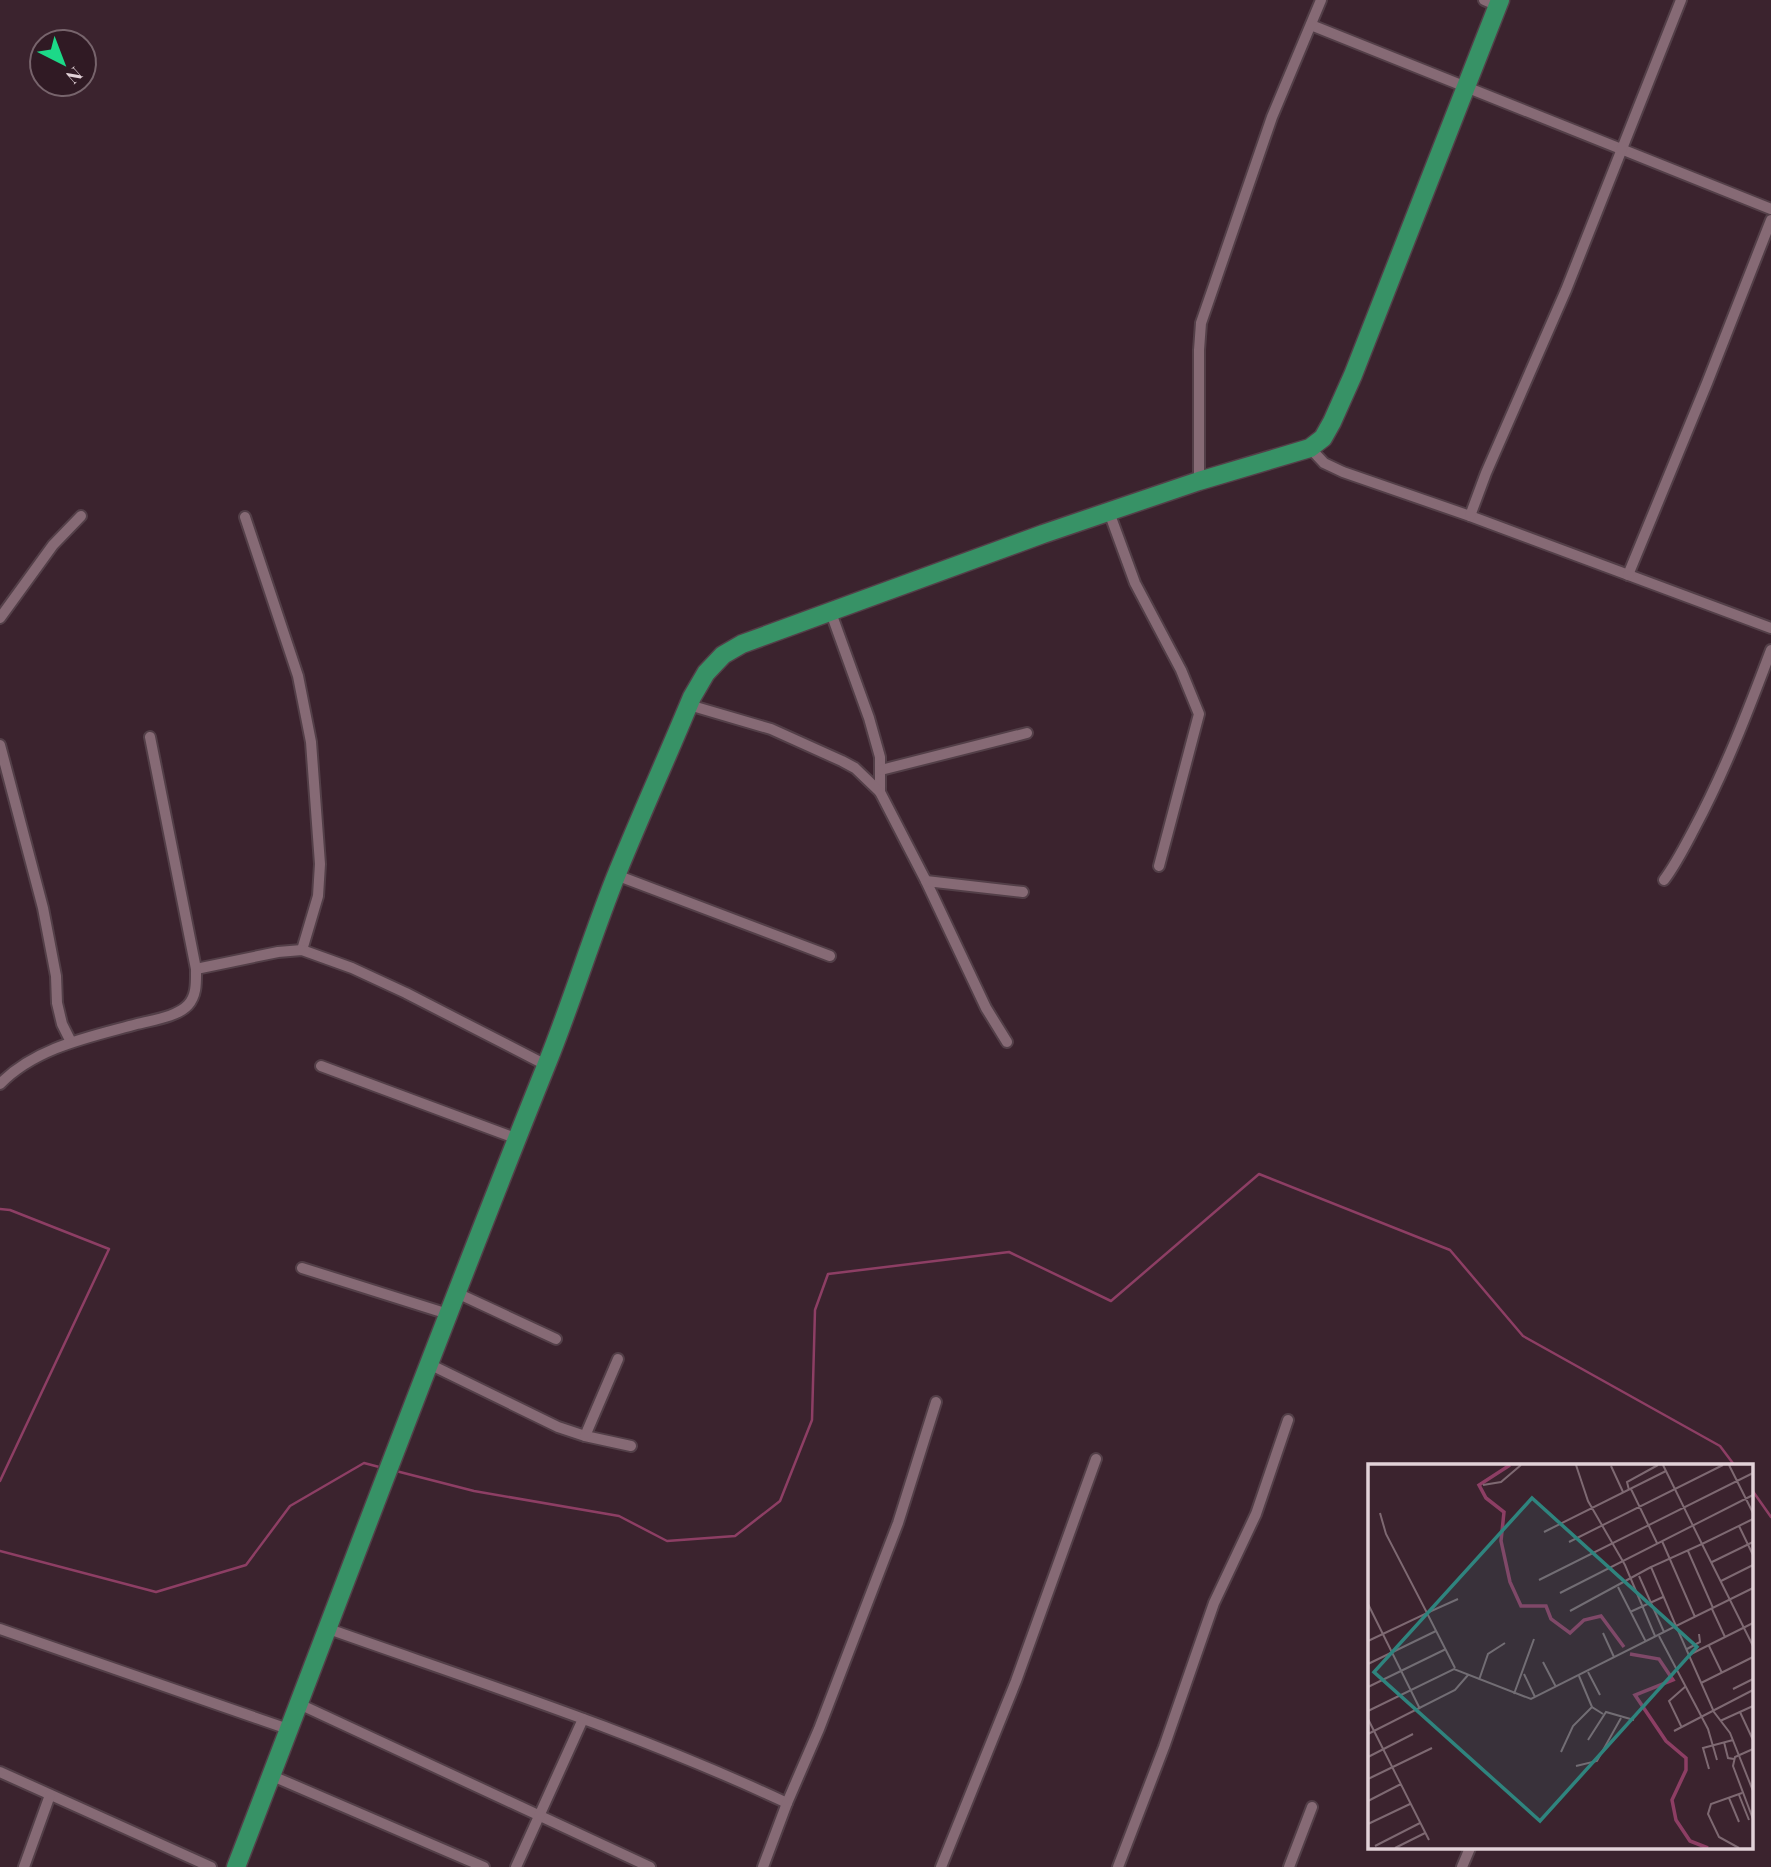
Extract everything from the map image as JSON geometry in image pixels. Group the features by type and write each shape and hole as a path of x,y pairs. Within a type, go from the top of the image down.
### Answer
{"highway":[{"path":"236,1867 326,1628 365,1536 515,1138 546,1065 616,875 689,705 706,673 723,655 743,644 830,610 1199,481 1310,449 1322,438 1348,387 1466,88 1494,2"}],"street":[{"path":"1199,481 1201,323 1272,117 1321,0"},
{"path":"1470,516 1486,472 1566,290 1681,0"},
{"path":"1311,25 1771,209"},
{"path":"1629,575 1771,220"},
{"path":"1310,449 1324,463 1343,472 1470,516 1771,628"},
{"path":"1109,512 1135,583 1181,670 1199,714 1158,866"},
{"path":"0,618 44,556 81,516"},
{"path":"245,517 298,676 311,743 320,864 318,896 302,950"},
{"path":"830,610 869,718 881,770 880,792"},
{"path":"1664,880 1713,792 1733,749 1771,650"},
{"path":"689,705 771,729 842,761 855,768 880,792 986,1008 1007,1042"},
{"path":"881,770 1027,733"},
{"path":"0,1084 19,1068 71,1042 163,1016 184,1008 193,997 196,969 150,737"},
{"path":"0,745 43,908 62,1024 71,1042"},
{"path":"616,875 830,956"},
{"path":"926,881 1023,891"},
{"path":"196,969 278,952 302,950 352,968 406,993 546,1065"},
{"path":"321,1066 515,1138"},
{"path":"302,1268 448,1314"},
{"path":"457,1293 556,1339"},
{"path":"585,1436 618,1359"},
{"path":"429,1364 540,1419 585,1436 631,1446"},
{"path":"763,1867 898,1523 936,1402"},
{"path":"1118,1867 1164,1747 1209,1614 1260,1505 1288,1420"},
{"path":"942,1867 1016,1681 1096,1459"},
{"path":"326,1628 583,1719 712,1768 787,1803"},
{"path":"0,1629 288,1729"},
{"path":"297,1703 541,1814 650,1867"},
{"path":"516,1867 583,1719"},
{"path":"0,1774 211,1867"},
{"path":"270,1775 484,1867"},
{"path":"24,1867 50,1795"},
{"path":"1289,1867 1312,1807"},
{"path":"1462,1867 1469,1850"}],"waterway":[{"path":"396,1471 474,1491 619,1516 667,1541 735,1536 780,1501 812,1420 815,1310 828,1274 1009,1252 1111,1301 1259,1174 1450,1250 1523,1336 1720,1446 1734,1464"},
{"path":"0,1209 10,1210 109,1249 0,1481"},
{"path":"0,1551 156,1592 246,1565 290,1506 364,1463 383,1468"},
{"path":"1754,1493 1771,1517"}]}
